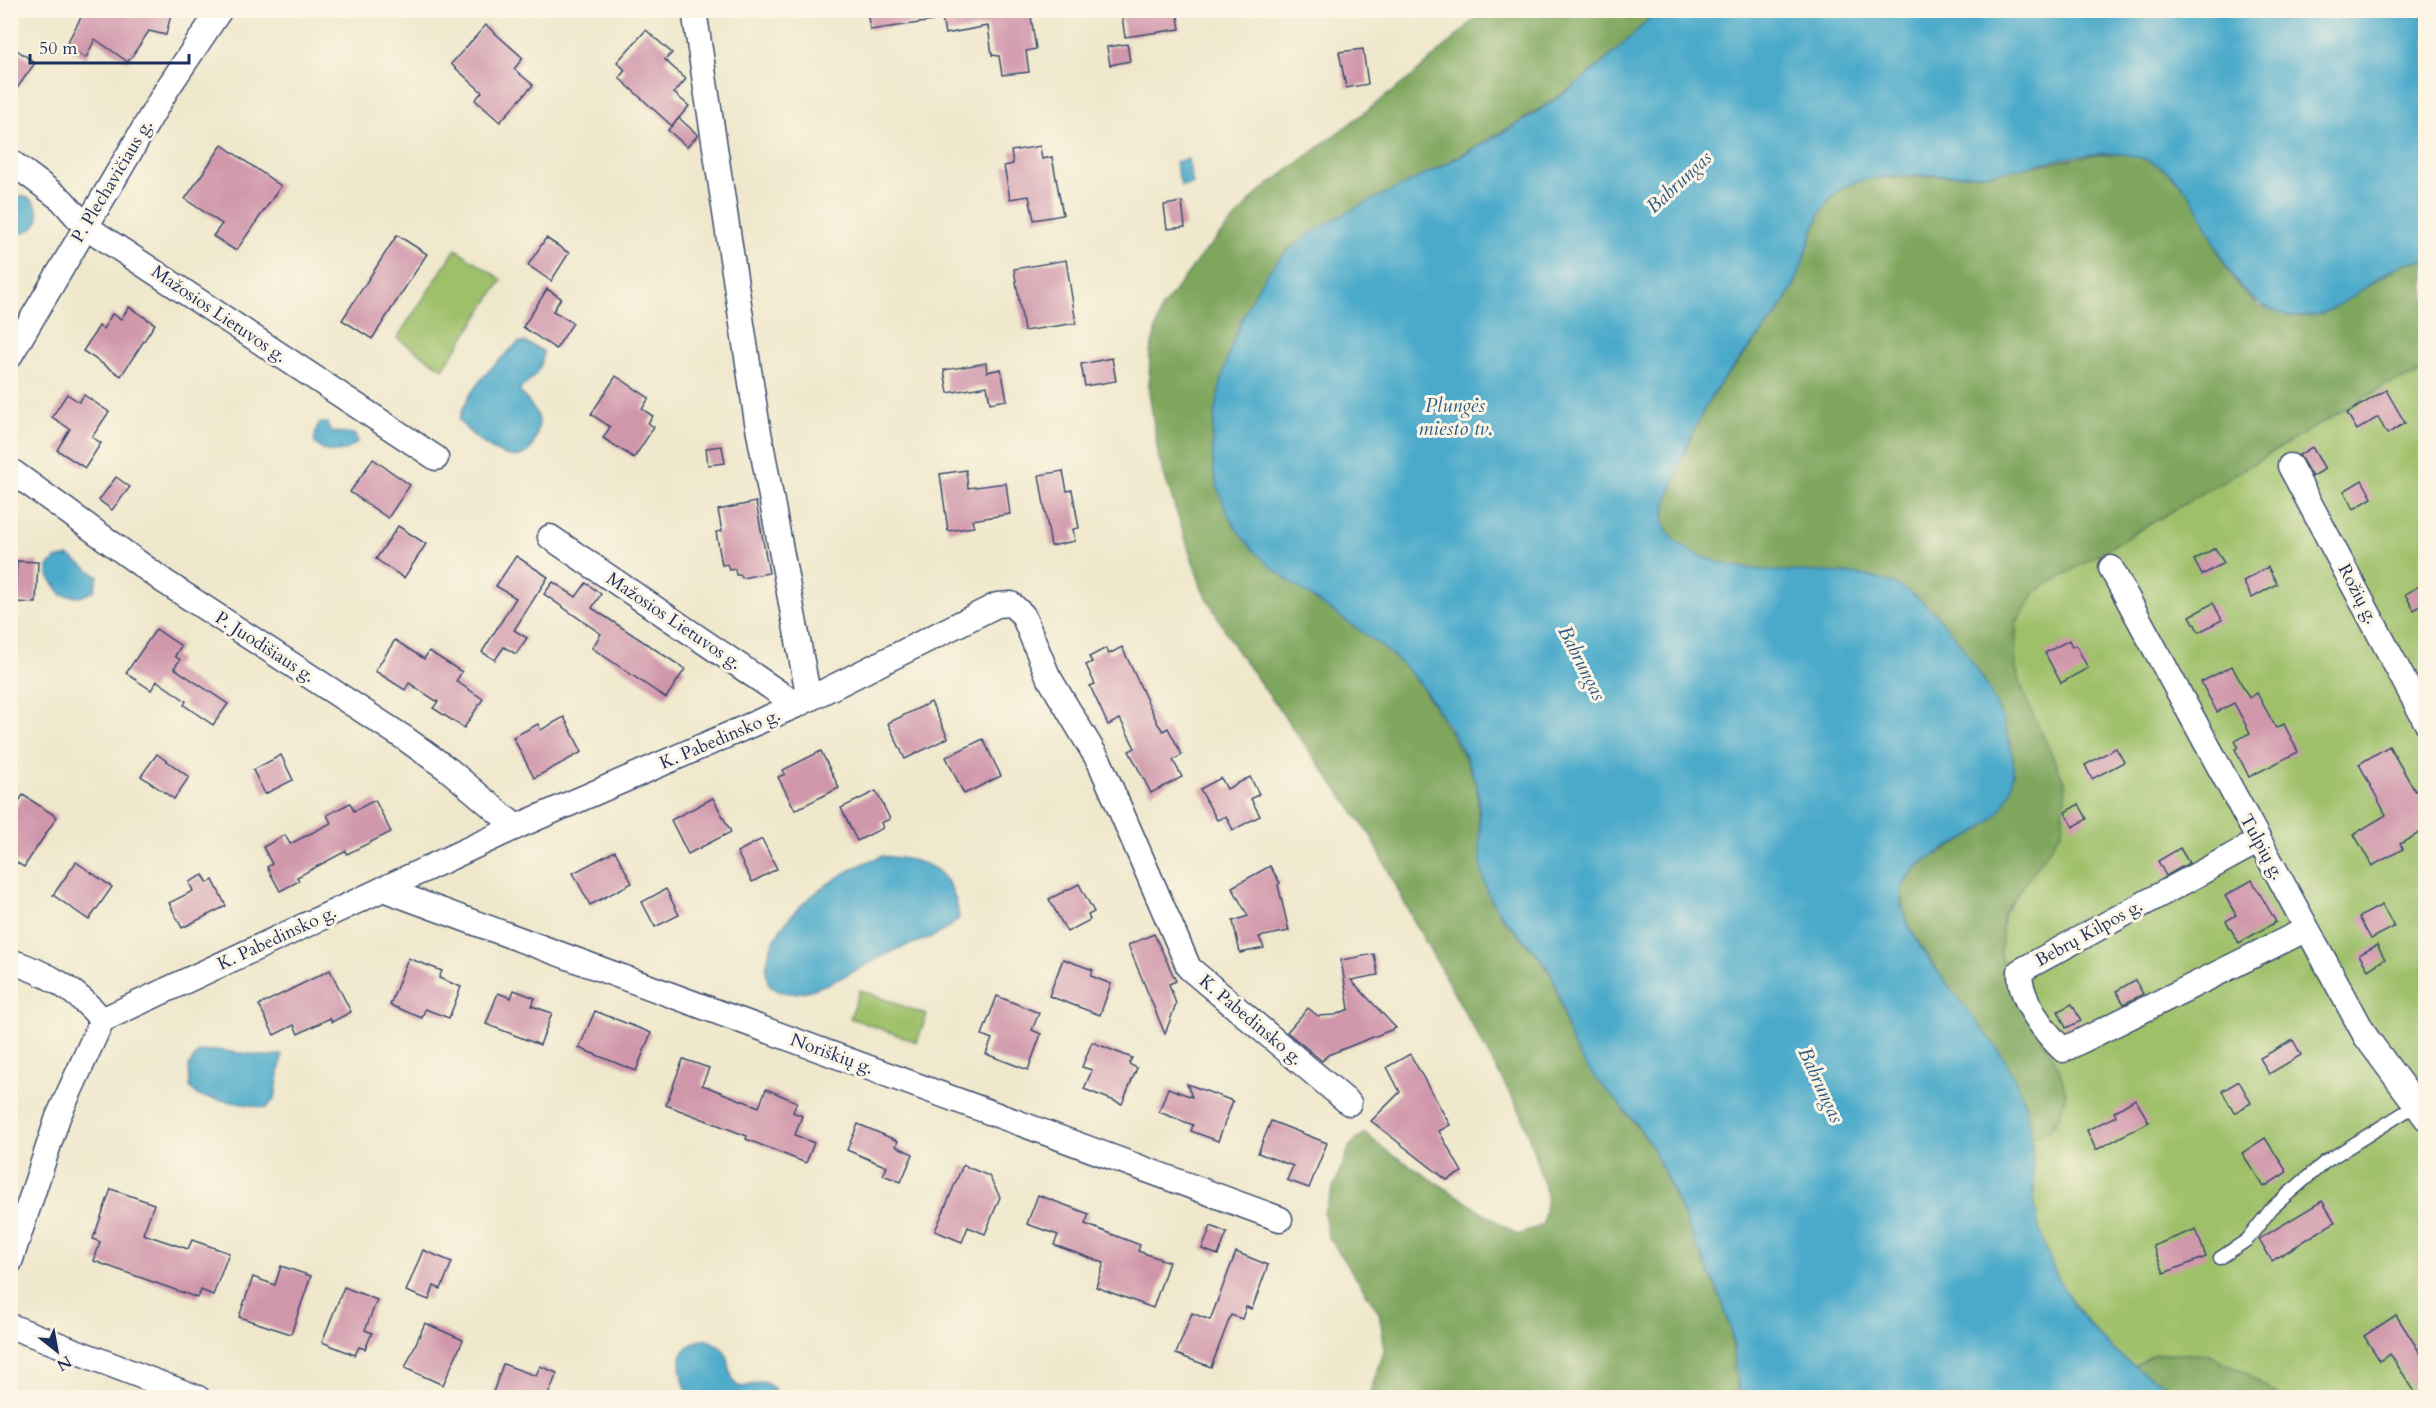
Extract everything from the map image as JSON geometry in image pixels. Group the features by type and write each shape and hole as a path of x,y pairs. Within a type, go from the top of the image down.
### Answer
{"street":[{"name":"P. Plechavičiaus g.","path":"10,356 167,89 220,10"},
{"path":"694,10 803,702"},
{"name":"Mažosios Lietuvos g.","path":"10,160 62,200 85,226 436,458"},
{"name":"Rožių g.","path":"2290,466 2426,722"},
{"name":"P. Juodišiaus g.","path":"10,470 165,582 403,737 449,770 516,827"},
{"name":"Mažosios Lietuvos g.","path":"550,537 803,702"},
{"name":"Tulpių g.","path":"2111,568 2366,1037 2422,1112"},
{"name":"K. Pabedinsko g.","path":"102,1020 516,827 803,702 997,605 1011,604 1023,615 1048,676 1100,764 1189,968 1349,1103"},
{"name":"Bebrų Kilpos g.","path":"2259,841 2020,971 2019,984 2048,1035 2063,1050 2307,929"},
{"name":"Noriškių g.","path":"383,889 1280,1219"},
{"path":"10,961 42,972 85,999 102,1020 58,1117 10,1262"},
{"path":"10,1326 198,1398"}],"lane":[{"path":"2220,1258 2247,1240 2272,1208 2325,1162 2422,1112"}],"green space":[{"path":"1484,11 1657,11 1617,51 1577,84 1521,121 1440,167 1313,232 1285,252 1235,335 1212,436 1214,474 1226,511 1399,660 1424,690 1467,761 1477,788 1481,865 1500,915 1539,957 1553,978 1572,1044 1650,1143 1720,1297 1731,1330 1735,1378 1741,1397 1368,1397 1385,1349 1379,1312 1328,1236 1324,1212 1350,1146 1365,1133 1384,1149 1518,1235 1543,1225 1547,1195 1522,1115 1410,914 1371,836 1235,648 1202,589 1159,459 1149,392 1150,353 1161,309 1200,257 1258,193 1414,75"},
{"path":"2129,154 2157,164 2181,183 2202,212 2220,257 2239,287 2260,307 2328,311 2404,263 2425,260 2425,372 2388,384 2036,591 2016,623 2015,666 2025,697 2066,785 2062,831 2003,915 2001,957 2018,995 2059,1068 2066,1093 2060,1116 2050,1130 2031,1137 2023,1098 1917,940 1903,913 1901,890 1915,868 1985,827 2014,773 2010,741 1983,678 1933,610 1719,565 1682,547 1666,533 1663,514 1691,431 1719,385 1778,314 1795,284 1821,210 1840,189 1864,179 1988,174 2092,155"},
{"path":"456,249 502,280 443,369 397,338"},
{"path":"2425,372 2425,1397 2280,1397 2246,1373 2208,1354 2156,1354 2132,1367 2098,1334 2068,1295 2046,1252 2035,1206 2031,1137 2050,1130 2060,1116 2018,995 2001,957 2003,915 2026,879 2025,697 2015,666 2016,623 2036,591 2388,384"},
{"path":"860,990 927,1015 917,1042 850,1018"},
{"path":"2156,1354 2208,1354 2246,1373 2280,1397 2191,1397 2132,1367"}],"water":[{"name":"Plungės miesto tv.","path":"1657,11 2425,11 2425,260 2403,264 2389,271 2348,299 2320,314 2288,315 2260,303 2239,285 2183,186 2162,168 2133,156 2114,153 2096,154 2001,172 1891,176 1857,182 1844,187 1824,207 1817,220 1798,276 1785,302 1721,382 1707,404 1690,440 1665,510 1665,527 1675,541 1695,553 1721,563 1774,571 1852,574 1901,587 1919,598 1936,615 1969,657 1984,681 1996,705 2011,748 2012,781 2004,806 1987,823 1925,861 1909,875 1901,894 1903,911 1925,954 1994,1044 2015,1078 2030,1127 2037,1220 2049,1258 2067,1294 2098,1335 2125,1360 2156,1380 2191,1397 1741,1397 1732,1336 1723,1303 1657,1157 1633,1120 1582,1060 1570,1039 1556,986 1547,966 1502,916 1488,893 1481,867 1477,786 1455,738 1426,692 1404,666 1377,643 1288,581 1262,558 1240,534 1224,505 1215,475 1213,448 1218,396 1233,342 1243,317 1266,275 1282,257 1323,226 1458,158 1545,107 1599,66"},
{"path":"1188,159 1193,184 1181,186 1175,162"},
{"path":"17,196 31,200 39,215 39,220 32,229 22,233 11,227 11,204"},
{"path":"519,342 527,343 543,351 539,369 519,390 536,413 539,425 529,451 520,456 509,456 486,445 459,420 475,387"},
{"path":"320,423 327,423 331,432 354,434 358,441 342,451 324,450 314,442"},
{"path":"69,556 98,576 94,591 80,597 62,595 48,576 48,566 56,559"},
{"path":"882,856 913,860 936,869 951,887 959,918 939,934 900,948 818,987 786,993 773,988 766,974 772,945 795,912 828,884"},
{"path":"217,1050 264,1056 282,1055 275,1099 266,1108 198,1096 190,1087 189,1066 198,1052"},
{"path":"704,1339 715,1343 725,1353 736,1385 743,1387 763,1382 773,1387 780,1397 722,1397 717,1393 703,1397 689,1397 680,1362 686,1349"}],"building":[{"path":"85,10 172,10 166,35 149,31 128,62 95,39 86,58 65,47"},
{"path":"867,10 933,10 933,21 870,30"},
{"path":"981,10 1030,10 1036,49 1026,51 1029,72 1002,75 999,56 992,55 988,26 945,34 942,17"},
{"path":"1121,10 1177,10 1180,29 1125,37"},
{"path":"486,25 523,58 514,69 533,85 500,122 475,100 482,92 451,64"},
{"path":"646,30 672,53 665,60 686,79 674,93 689,106 672,126 619,78 625,70 617,62"},
{"path":"1127,44 1130,61 1110,65 1107,47"},
{"path":"10,45 35,63 10,98"},
{"path":"1363,49 1368,84 1346,88 1339,52"},
{"path":"679,118 698,135 687,147 668,130"},
{"path":"222,145 281,186 236,251 213,236 222,224 185,199"},
{"path":"1040,146 1042,159 1052,157 1063,215 1034,220 1029,196 1010,199 1004,166 1013,164 1011,151"},
{"path":"1182,202 1185,227 1167,229 1164,205"},
{"path":"397,235 427,254 372,339 342,320"},
{"path":"546,238 569,253 551,281 528,265"},
{"path":"1066,260 1076,323 1024,331 1014,269"},
{"path":"547,289 561,298 553,311 573,323 556,349 523,327"},
{"path":"129,307 155,324 121,376 83,351 99,326 103,329 112,314 121,319"},
{"path":"1112,358 1116,381 1085,386 1081,364"},
{"path":"986,363 987,372 1001,369 1007,400 990,403 987,386 948,393 944,370"},
{"path":"616,376 649,398 642,409 653,416 648,423 654,427 634,458 603,438 610,427 591,414"},
{"path":"2386,390 2405,423 2387,434 2378,417 2357,430 2347,413"},
{"path":"67,394 79,402 84,395 109,412 92,437 101,443 85,468 57,450 70,429 52,417"},
{"path":"722,446 725,463 708,465 706,448"},
{"path":"2312,447 2325,469 2312,477 2299,455"},
{"path":"373,459 410,485 388,518 350,492"},
{"path":"966,470 968,488 1006,483 1010,514 972,520 974,527 948,531 940,474"},
{"path":"1063,471 1067,491 1072,490 1079,528 1073,529 1075,541 1051,546 1039,475"},
{"path":"116,477 130,487 112,510 99,500"},
{"path":"2362,480 2372,498 2354,509 2344,491"},
{"path":"756,502 769,573 742,578 741,575 736,575 735,569 729,570 727,564 722,565 716,532 722,531 718,510"},
{"path":"398,526 426,544 404,578 376,559"},
{"path":"2215,548 2224,563 2202,575 2194,560"},
{"path":"516,556 548,577 514,630 527,638 516,654 504,647 495,660 482,652 516,598 496,586"},
{"path":"17,561 38,562 36,603 15,602"},
{"path":"2268,567 2277,584 2252,598 2243,581"},
{"path":"553,582 576,597 586,583 601,594 592,608 685,669 666,698 592,648 601,634 544,594"},
{"path":"2419,586 2426,596 2426,603 2414,610 2405,594"},
{"path":"2213,603 2222,620 2199,632 2190,616"},
{"path":"156,629 181,646 175,656 180,660 174,668 228,704 213,725 184,705 186,701 157,681 151,690 126,673"},
{"path":"395,640 424,659 429,651 462,672 456,681 483,699 464,728 433,708 438,702 409,683 405,690 375,671"},
{"path":"2069,640 2072,647 2076,645 2088,668 2061,683 2045,653"},
{"path":"1122,647 1158,724 1163,731 1168,728 1182,755 1173,760 1182,777 1151,793 1129,751 1135,748 1120,719 1108,725 1090,686 1095,684 1086,665 1092,662 1089,657 1106,648 1109,654"},
{"path":"2232,666 2249,698 2257,693 2276,728 2284,724 2298,752 2249,777 2235,749 2238,747 2235,741 2250,733 2234,703 2217,712 2201,682"},
{"path":"931,702 948,738 905,759 888,723"},
{"path":"564,717 582,752 534,778 513,737 538,724 541,730"},
{"path":"983,739 1001,776 964,794 946,757"},
{"path":"2389,746 2415,791 2418,790 2426,803 2426,829 2400,844 2403,849 2372,866 2354,834 2386,815 2359,764"},
{"path":"2116,748 2124,762 2092,779 2085,765"},
{"path":"821,751 839,788 795,810 778,777 785,774 783,770"},
{"path":"157,754 189,777 174,799 141,776"},
{"path":"281,755 293,780 265,794 253,770"},
{"path":"1250,777 1259,794 1251,799 1260,816 1233,830 1226,816 1217,820 1200,789 1221,778 1227,789"},
{"path":"876,791 890,819 881,823 883,828 857,841 841,808"},
{"path":"23,795 57,817 24,867 10,859 10,834 17,823 10,819 10,815"},
{"path":"713,798 731,832 688,854 671,820"},
{"path":"375,800 391,832 347,854 346,851 297,877 299,881 280,891 267,867 272,864 263,847 285,835 290,844 331,823 327,815 350,803 354,811"},
{"path":"2079,804 2087,819 2073,827 2065,812"},
{"path":"762,839 777,869 752,882 737,852"},
{"path":"2180,848 2189,863 2166,876 2158,861"},
{"path":"615,851 632,883 590,905 573,873"},
{"path":"76,862 112,887 89,920 53,895"},
{"path":"1270,866 1280,883 1278,885 1289,931 1259,937 1264,948 1240,953 1233,921 1248,916 1232,887"},
{"path":"203,875 208,883 213,880 226,906 182,928 169,903 193,891 189,882"},
{"path":"2252,880 2276,922 2239,943 2226,921 2236,915 2225,896"},
{"path":"1079,884 1094,912 1088,915 1090,920 1067,932 1049,899"},
{"path":"666,889 679,915 655,927 642,902"},
{"path":"2382,905 2394,927 2371,939 2359,917"},
{"path":"1154,934 1176,981 1169,984 1176,1004 1165,1034 1128,945"},
{"path":"2377,945 2385,959 2368,970 2359,955"},
{"path":"1374,954 1378,975 1351,980 1396,1028 1328,1055 1322,1061 1287,1032 1308,1008 1318,1016 1335,1015 1349,1009 1341,960"},
{"path":"408,958 442,971 439,978 461,987 449,1018 425,1009 422,1018 390,1005"},
{"path":"1063,959 1093,970 1091,976 1111,984 1100,1015 1049,996"},
{"path":"330,970 351,1012 332,1022 330,1018 298,1034 294,1025 274,1035 259,1005"},
{"path":"2135,980 2143,994 2124,1004 2116,991"},
{"path":"514,990 535,998 532,1006 552,1013 540,1045 486,1024 498,993 511,998"},
{"path":"997,996 1039,1013 1032,1030 1041,1034 1028,1070 986,1054 992,1039 982,1035"},
{"path":"2072,1004 2081,1021 2066,1028 2058,1011"},
{"path":"595,1011 651,1033 636,1071 579,1048"},
{"path":"2293,1040 2301,1055 2269,1074 2260,1058"},
{"path":"1092,1042 1132,1058 1129,1064 1137,1068 1122,1104 1084,1089 1092,1070 1082,1067"},
{"path":"1410,1054 1450,1125 1439,1131 1462,1172 1447,1180 1371,1121 1400,1092 1387,1067"},
{"path":"683,1059 709,1068 702,1085 759,1107 766,1089 797,1102 793,1112 802,1116 795,1135 814,1143 806,1163 746,1139 747,1136 666,1105"},
{"path":"2239,1081 2251,1103 2234,1113 2222,1091"},
{"path":"1187,1084 1233,1101 1218,1141 1191,1131 1193,1125 1159,1112 1168,1088 1192,1097"},
{"path":"2135,1099 2149,1122 2096,1150 2087,1130 2116,1116 2114,1112"},
{"path":"1271,1121 1327,1143 1309,1188 1287,1180 1293,1166 1258,1153"},
{"path":"858,1124 898,1141 896,1146 913,1154 901,1182 883,1175 887,1167 847,1150"},
{"path":"2265,1138 2287,1172 2264,1187 2242,1153"},
{"path":"963,1165 989,1176 1000,1197 985,1234 968,1227 962,1242 935,1231"},
{"path":"111,1189 154,1204 143,1234 188,1249 192,1240 229,1253 213,1295 201,1290 198,1298 94,1261 100,1242 93,1239"},
{"path":"1038,1195 1089,1214 1085,1224 1140,1245 1138,1251 1169,1262 1153,1308 1096,1287 1104,1263 1054,1245 1058,1235 1027,1224"},
{"path":"2322,1201 2335,1222 2272,1261 2259,1239"},
{"path":"1211,1226 1227,1233 1218,1255 1202,1249"},
{"path":"2196,1229 2206,1257 2164,1273 2153,1246"},
{"path":"423,1250 452,1262 441,1289 434,1286 429,1300 406,1291"},
{"path":"1236,1252 1268,1265 1252,1309 1246,1307 1242,1319 1231,1315 1211,1367 1176,1354 1192,1313 1210,1320"},
{"path":"281,1266 311,1276 291,1334 239,1317 253,1277 275,1285"},
{"path":"344,1287 377,1300 365,1330 372,1333 365,1349 359,1347 355,1355 322,1342"},
{"path":"2396,1315 2426,1362 2426,1398 2419,1398 2390,1354 2380,1361 2364,1336"},
{"path":"425,1323 463,1340 443,1385 405,1368"},
{"path":"503,1364 536,1376 540,1366 557,1373 547,1398 491,1398"}],"water label":[{"name":"Babrungas","path":"1679,182"},
{"name":"Babrungas","path":"1582,663"},
{"name":"Babrungas","path":"1821,1085"}]}
